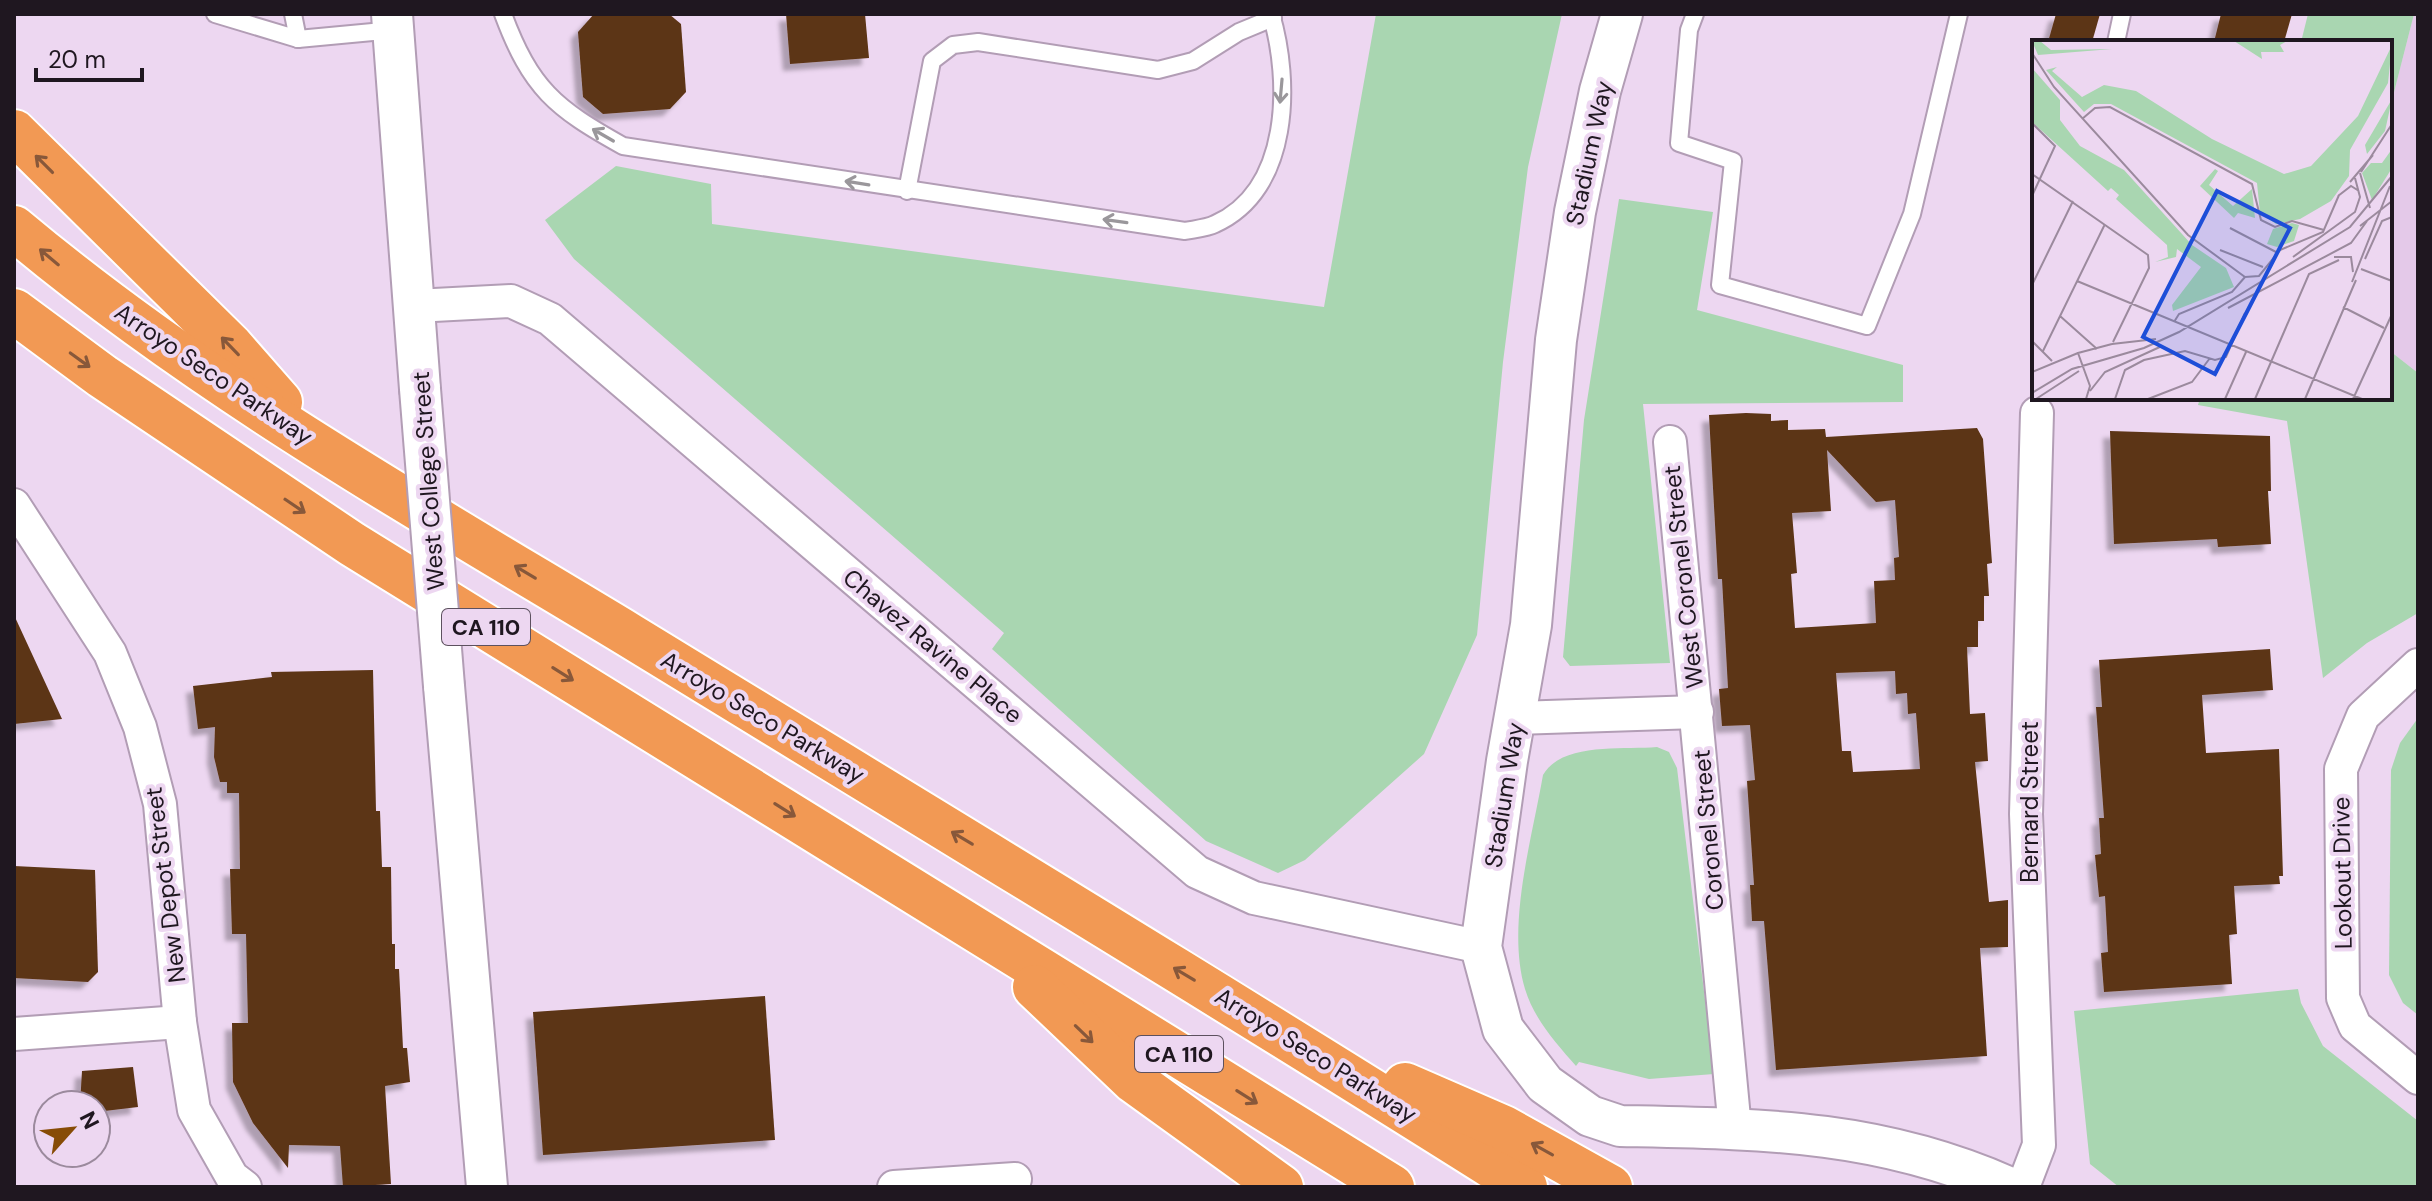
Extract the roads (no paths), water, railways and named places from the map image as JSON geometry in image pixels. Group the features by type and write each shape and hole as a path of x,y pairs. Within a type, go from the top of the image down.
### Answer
{"highway":[{"path":"14,132 231,346 319,446"},
{"name":"Arroyo Seco Parkway","path":"14,228 157,338 319,446 1275,1029 1525,1187"},
{"name":"CA 110","path":"15,312 102,376 352,544 1392,1187"},
{"path":"967,922 1134,1081 1281,1187"},
{"path":"1275,1029 1504,1128 1610,1187"}],"street":[{"name":"Stadium Way","path":"1622,14 1600,91 1575,212 1556,340 1531,625 1481,947 1503,1029 1545,1084 1590,1116 1620,1126 1811,1133 1924,1155 2008,1187"},
{"name":"West College Street","path":"393,22 420,389 487,1187"},
{"name":"Chavez Ravine Place","path":"415,306 511,301 550,319 1197,872 1254,898 1481,947"},
{"name":"Bernard Street","path":"2023,1187 2039,1145 2026,814 2038,406"},
{"name":"West Coronel Street","path":"1670,442 1697,712"},
{"name":"New Depot Street","path":"14,505 110,653 140,727 160,804 180,1022 194,1110 232,1177 245,1187"},
{"name":"Lookout Drive","path":"2418,665 2363,716 2341,769 2343,998 2355,1026 2418,1078"},
{"path":"1516,718 1697,712"},
{"name":"Coronel Street","path":"1697,712 1735,1129"},
{"path":"14,1034 180,1022"},
{"path":"894,1187 1015,1179"}],"lane":[{"path":"215,14 298,39 393,22"},
{"path":"293,14 298,39"},
{"path":"503,14 515,47 538,87 571,117 623,146 907,191 1185,231 1216,224 1252,197 1275,155 1283,78 1272,16 1239,32 1193,61 1158,70 978,42 953,45 932,61 907,191"},
{"path":"1695,14 1689,30 1679,143 1733,161 1720,285 1867,326 1912,214 1959,14"},
{"path":"2116,40 2122,14"}]}
